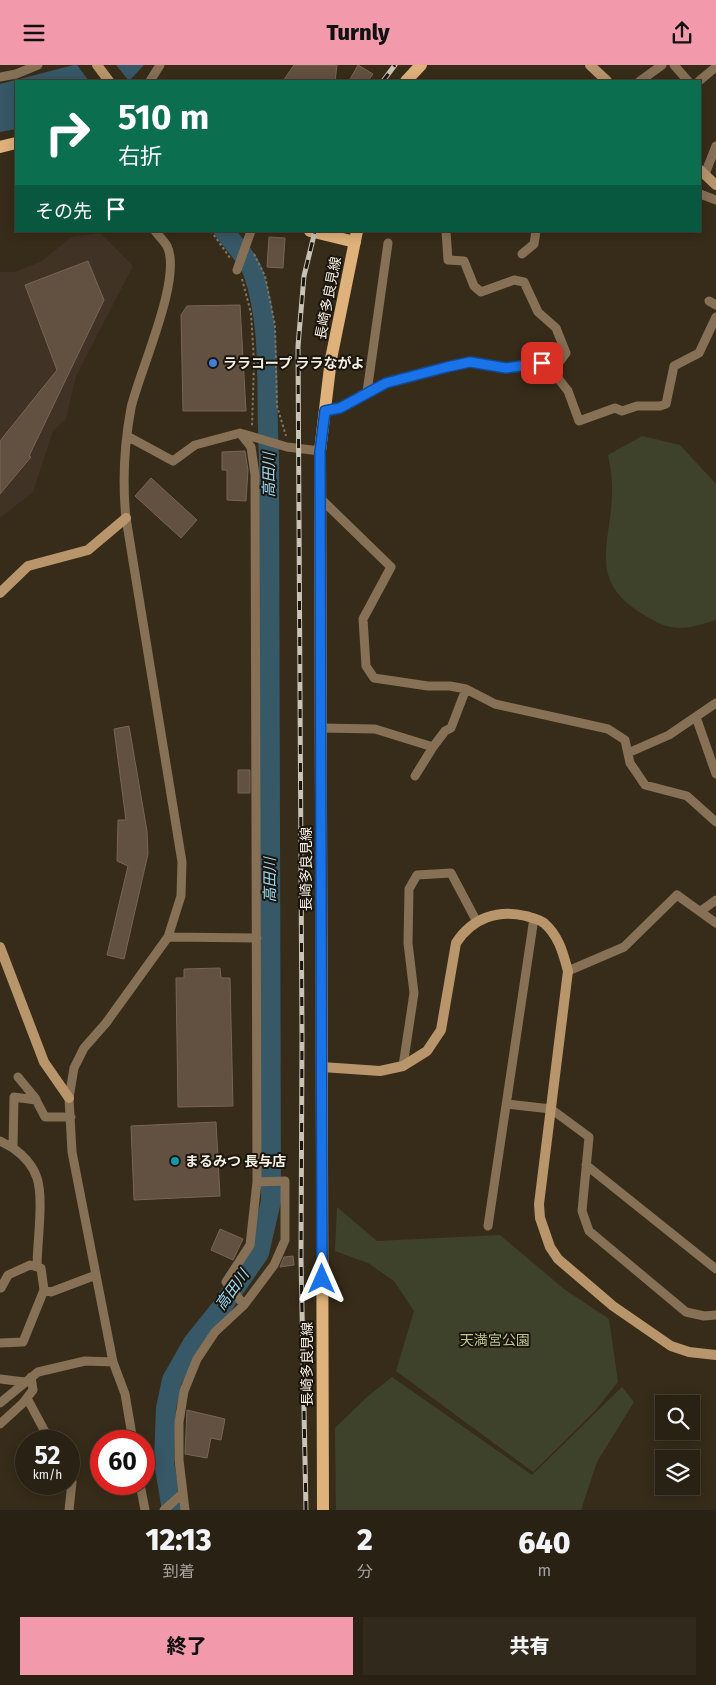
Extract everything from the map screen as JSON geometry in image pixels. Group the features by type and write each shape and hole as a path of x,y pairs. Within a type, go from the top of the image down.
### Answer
{"main road":[{"path":"407,80 421,65"},
{"path":"0,147 15,143"},
{"path":"319,232 356,236"},
{"name":"長崎多良見線","path":"323,1510 320,451 331,359 356,236"}],"street":[{"path":"0,77 16,74 38,65"},
{"path":"97,65 108,80"},
{"path":"151,80 160,65"},
{"path":"590,65 606,80"},
{"path":"641,80 662,65"},
{"path":"674,65 687,80"},
{"path":"701,80 716,67"},
{"path":"716,146 702,172 716,185"},
{"path":"701,194 716,200"},
{"path":"131,1430 125,1394 112,1362 72,1152 69,1097 74,1068 84,1048 106,1023 168,937 181,896 182,862 126,518 122,479 132,406 162,310 170,277 167,247 156,232"},
{"path":"238,269 251,232"},
{"path":"325,411 340,408 386,383 470,362 506,368 542,363 557,365 566,353 556,329 538,312 524,283 514,280 481,292 474,286 464,261 448,260 446,232"},
{"path":"522,254 534,244 536,232"},
{"path":"367,392 388,243"},
{"path":"553,364 554,373 568,391 579,421 614,408 622,411 637,406 660,407 666,404 674,366 699,353 716,317"},
{"path":"127,436 173,461 195,445 240,433 285,447 320,451"},
{"path":"240,433 251,447 254,475 258,1182 250,1245 226,1282 244,1305"},
{"path":"320,498 391,567 363,619 366,665 374,678 428,686 466,689 495,704 608,729 625,740 630,763 645,785 687,796 716,822"},
{"path":"0,593 28,566 88,549 126,518"},
{"path":"415,776 445,731 451,728 466,689"},
{"path":"628,753 669,735 716,703"},
{"path":"696,717 716,774"},
{"path":"321,728 376,729 433,747"},
{"path":"403,1066 414,993 408,943 409,889 417,875 451,873 477,922"},
{"path":"568,971 624,947 677,895 716,923"},
{"path":"701,911 716,900"},
{"path":"322,1067 380,1071 403,1066 427,1051 441,1031 456,943 463,932 477,922 493,915 510,912 534,918 544,923 561,944 568,971 539,1204 540,1218 550,1247 558,1259 613,1306 671,1346 689,1352 716,1355"},
{"path":"488,1226 534,918"},
{"path":"168,937 257,937"},
{"path":"0,947 44,1062 69,1097"},
{"path":"18,1077 36,1099 45,1117 71,1117"},
{"path":"13,1148 14,1097 36,1099"},
{"path":"506,1104 552,1109 589,1137 582,1211 589,1231 686,1312 704,1317 716,1315"},
{"path":"0,1141 13,1148 28,1163 37,1177 40,1197 37,1267"},
{"path":"586,1165 716,1269"},
{"path":"185,1510 179,1460 180,1422 184,1391 197,1359 216,1332 244,1305 274,1265 285,1240 286,1181 258,1182"},
{"path":"0,1343 23,1342 44,1290 41,1268 30,1265 18,1269 8,1275 1,1288"},
{"path":"44,1290 51,1291 96,1275"},
{"path":"0,1403 38,1372 85,1361 112,1362"},
{"path":"0,1379 28,1380"},
{"path":"0,1424 27,1398 33,1389 28,1380"},
{"path":"27,1398 44,1430"},
{"path":"164,1510 183,1493"},
{"path":"69,1510 71,1495"},
{"path":"142,1495 145,1510"}],"path":[{"path":"212,232 238,269 251,313 253,408 250,436"},
{"path":"247,241 265,276 276,325 276,405 285,447"}],"shaded area":[{"path":"100,233 133,266 76,376 66,419 53,431 33,492 0,518 0,272 15,272 42,261 71,237"}],"green space":[{"path":"642,436 680,445 716,484 716,620 687,628 663,625 644,615 625,601 614,587 608,573 606,557 612,485 608,455"},
{"name":"天満宮公園","path":"337,1207 377,1241 500,1235 564,1289 609,1319 618,1382 593,1413 533,1472 396,1371 414,1311 394,1281 368,1263 335,1251"},
{"path":"392,1377 532,1475 622,1387 634,1402 597,1462 581,1510 336,1510 335,1428 367,1397"}],"water":[{"path":"74,65 144,65 130,80 16,80"},
{"path":"15,80 15,129 0,132 0,84"}],"pier":[{"path":"77,65 116,65 128,80 88,80"}],"building":[{"path":"294,65 337,65 335,80 284,80"},
{"path":"358,65 373,74 369,80 350,80"},
{"path":"269,237 285,238 283,268 267,267"},
{"path":"88,261 104,300 29,456 31,457 0,494 0,441 57,370 25,285"},
{"name":"ララコープ ララながよ","path":"240,305 246,411 183,411 181,315 187,306"},
{"path":"245,451 248,470 246,501 227,500 227,470 222,470 222,452"},
{"path":"151,478 197,520 181,538 135,496"},
{"path":"129,726 147,831 148,854 124,959 107,955 128,866 117,861 118,820 126,820 114,729"},
{"path":"238,770 250,770 250,793 238,793"},
{"path":"220,968 221,978 230,978 233,1106 178,1107 176,978 184,978 184,969"},
{"name":"まるみつ 長与店","path":"216,1122 220,1196 134,1200 131,1126"},
{"path":"220,1229 243,1239 233,1260 211,1250"},
{"path":"293,1256 294,1265 280,1267 284,1257"},
{"path":"187,1410 225,1419 221,1440 211,1438 207,1458 185,1454"}],"waterway":[{"name":"高田川","path":"172,1510 164,1462 166,1408 172,1380 193,1343 221,1308 259,1253 271,1201 269,455 266,339 259,294 253,272 244,256 225,232"}],"railway":[{"path":"384,80 395,65"},
{"path":"306,1510 301,1259 302,1038 298,346 304,276 315,232"}],"place":[{"name":"ララコープ ララながよ","path":"213,363"},
{"name":"まるみつ 長与店","path":"175,1161"}],"route":[{"path":"322,1279 320,451 325,411 340,408 386,383 447,367 470,362 506,368 542,363"}]}
